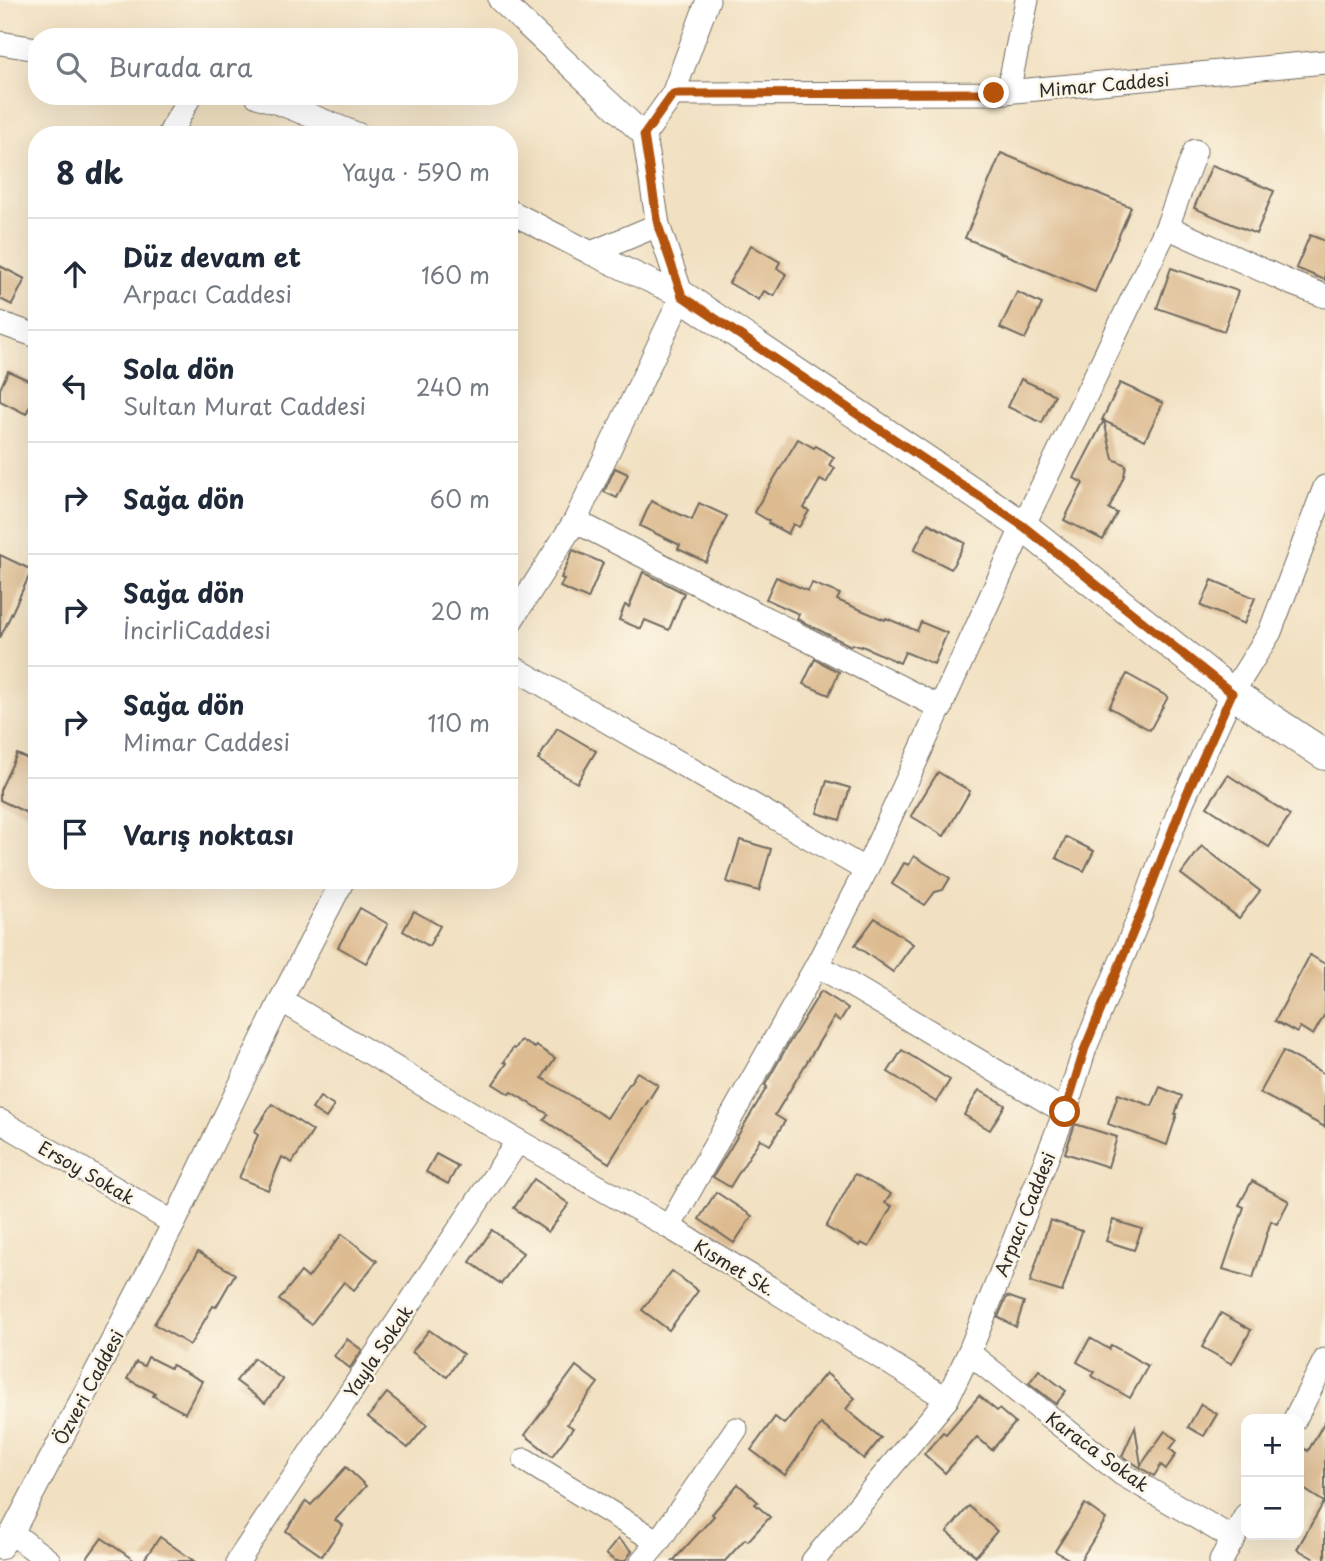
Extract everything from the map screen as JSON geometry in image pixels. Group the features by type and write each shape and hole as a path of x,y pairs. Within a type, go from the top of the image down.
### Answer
{"main road":[{"path":"682,296 1023,526 1232,693 1325,755"}],"street":[{"path":"500,0 644,135 658,225 682,296 575,521 518,610"},
{"path":"644,135 673,94 708,0"},
{"path":"1008,92 1027,0"},
{"path":"0,43 28,48"},
{"name":"Mimar Caddesi","path":"673,94 1008,92 1325,62"},
{"path":"174,126 185,105"},
{"path":"284,105 336,126"},
{"path":"669,1227 817,965 866,870 1023,526 1167,227 1195,151"},
{"path":"518,216 682,296"},
{"path":"591,253 658,225"},
{"path":"1167,227 1325,296"},
{"path":"0,323 28,333"},
{"name":"Arpacı Caddesi","path":"813,1561 947,1399 969,1353 1065,1112 1085,1048 1184,800 1232,693 1270,632 1325,487"},
{"path":"575,521 941,708"},
{"path":"518,670 866,870"},
{"name":"Özveri Caddesi","path":"6,1541 174,1223 281,1000 338,889"},
{"path":"817,965 1065,1112"},
{"name":"Kısmet Sk.","path":"281,1000 669,1227 947,1399"},
{"name":"Ersoy Sokak","path":"0,1121 174,1223"},
{"name":"Yayla Sokak","path":"238,1561 518,1141"},
{"name":"Karaca Sokak","path":"969,1353 1122,1474 1234,1539"},
{"path":"1298,1414 1325,1360"},
{"path":"642,1561 736,1429"},
{"path":"525,1460 658,1542"},
{"path":"1221,1561 1241,1525"},
{"path":"6,1541 49,1561"}],"building":[{"path":"1001,153 1131,207 1095,292 965,238"},
{"path":"1212,165 1274,191 1256,234 1194,208"},
{"path":"1310,235 1325,241 1325,280 1296,268"},
{"path":"751,245 780,262 777,268 786,274 774,296 764,291 759,300 729,283"},
{"path":"0,266 25,279 12,305 0,299"},
{"path":"1171,268 1238,291 1224,331 1157,308"},
{"path":"1017,292 1042,304 1025,339 1000,328"},
{"path":"8,371 28,380 26,414 0,401 0,389"},
{"path":"1021,379 1055,395 1042,423 1008,407"},
{"path":"1120,383 1163,403 1145,440 1104,421 1113,459 1126,465 1109,509 1117,513 1103,540 1064,520 1083,483 1074,478"},
{"path":"798,439 834,457 829,465 835,468 826,483 820,480 804,508 809,511 799,527 793,524 788,534 754,512"},
{"path":"615,468 628,474 617,498 604,492"},
{"path":"651,501 692,520 699,503 727,516 706,562 678,549 680,545 640,526"},
{"path":"928,523 965,543 951,569 914,550"},
{"path":"573,550 603,563 588,599 560,587"},
{"path":"0,555 28,568 28,578 0,638"},
{"path":"643,572 684,593 669,630 645,620 641,629 619,620 625,605 629,607"},
{"path":"776,577 808,591 812,583 840,594 837,600 917,631 921,622 947,633 934,664 905,652 900,663 862,646 851,646 797,619 799,614 766,599"},
{"path":"1212,580 1255,598 1244,624 1201,606"},
{"path":"815,659 839,672 829,695 803,684"},
{"path":"1127,674 1168,697 1150,730 1109,707"},
{"path":"557,728 596,751 577,783 538,760"},
{"path":"17,754 28,759 28,814 0,800 0,790"},
{"path":"938,772 970,791 944,836 911,816"},
{"path":"1228,775 1290,815 1269,847 1207,807"},
{"path":"827,781 850,788 840,820 817,813"},
{"path":"1066,837 1094,851 1084,871 1056,858"},
{"path":"740,840 771,849 759,891 727,882"},
{"path":"1202,846 1260,891 1239,918 1181,874"},
{"path":"914,856 950,878 943,890 935,892 925,905 892,884 904,863 909,865"},
{"path":"360,908 388,924 366,963 338,947"},
{"path":"414,911 440,926 429,946 403,931"},
{"path":"875,918 913,944 893,972 855,945"},
{"path":"1310,955 1325,964 1325,1014 1313,1035 1300,1027 1297,1033 1275,1021"},
{"path":"821,991 848,1008 840,1021 834,1017 775,1115 785,1121 770,1145 760,1139 730,1187 713,1177"},
{"path":"521,1040 555,1058 542,1078 607,1118 637,1072 658,1085 609,1163 544,1120 548,1114 493,1084 507,1063 504,1062"},
{"path":"902,1050 950,1080 936,1102 888,1072"},
{"path":"1283,1051 1325,1074 1325,1127 1260,1093"},
{"path":"1160,1087 1182,1096 1167,1145 1108,1124 1118,1094 1152,1106"},
{"path":"979,1090 1005,1105 990,1130 964,1115"},
{"path":"320,1097 334,1106 326,1118 312,1109"},
{"path":"272,1104 313,1131 292,1163 282,1157 268,1190 239,1178 258,1135 254,1132"},
{"path":"1075,1124 1117,1137 1108,1167 1065,1153"},
{"path":"436,1154 458,1166 448,1184 426,1172"},
{"path":"855,1174 891,1194 885,1203 892,1206 869,1247 861,1243 860,1246 826,1227"},
{"path":"534,1179 569,1204 548,1232 514,1208"},
{"path":"1252,1181 1289,1201 1277,1224 1271,1221 1253,1278 1223,1269 1244,1207 1239,1205"},
{"path":"716,1192 752,1216 734,1243 699,1219"},
{"path":"1050,1220 1082,1231 1062,1292 1030,1282"},
{"path":"1113,1220 1142,1229 1134,1250 1106,1241"},
{"path":"492,1230 523,1253 501,1284 470,1262"},
{"path":"342,1234 377,1261 354,1290 344,1282 311,1324 279,1300 301,1272 308,1278"},
{"path":"198,1252 235,1274 190,1345 154,1324"},
{"path":"672,1271 698,1291 669,1330 642,1310"},
{"path":"1007,1296 1024,1302 1016,1327 998,1317"},
{"path":"1221,1313 1251,1330 1232,1364 1202,1347"},
{"path":"429,1330 463,1354 447,1377 412,1352"},
{"path":"1090,1338 1109,1349 1111,1345 1148,1366 1130,1398 1092,1376 1095,1372 1077,1362"},
{"path":"347,1339 362,1350 350,1368 334,1356"},
{"path":"148,1357 170,1368 172,1365 202,1381 185,1413 127,1379 136,1362 144,1366"},
{"path":"254,1358 283,1380 265,1403 236,1381"},
{"path":"576,1366 598,1383 567,1424 573,1428 552,1456 525,1435"},
{"path":"1039,1370 1066,1391 1056,1404 1029,1383"},
{"path":"826,1373 855,1398 846,1409 881,1438 864,1459 821,1424 785,1475 751,1450 775,1417 784,1424"},
{"path":"387,1393 427,1425 408,1448 368,1417"},
{"path":"979,1396 1015,1423 992,1450 977,1437 945,1473 924,1454 943,1432 946,1434"},
{"path":"1201,1404 1217,1414 1204,1436 1188,1427"},
{"path":"1325,1421 1325,1561 1318,1561 1297,1549 1324,1502 1304,1489 1304,1450 1308,1451"},
{"path":"1135,1427 1141,1465 1165,1431 1177,1440 1170,1449 1176,1454 1166,1469 1161,1465 1154,1476 1122,1456"},
{"path":"346,1467 366,1486 335,1520 343,1525 322,1556 286,1531 306,1501 311,1505"},
{"path":"738,1484 770,1517 725,1561 673,1561 714,1516 712,1514"},
{"path":"1085,1504 1106,1519 1080,1561 1072,1561 1055,1551"},
{"path":"969,1506 997,1531 976,1556 947,1532"},
{"path":"160,1537 194,1561 143,1561"},
{"path":"102,1538 135,1561 85,1561"},
{"path":"618,1539 632,1551 625,1561 615,1561 606,1554"}],"route":[{"path":"994,93 673,94 644,135 658,225 682,296 1023,526 1232,693 1184,800 1085,1048 1065,1112"}]}
